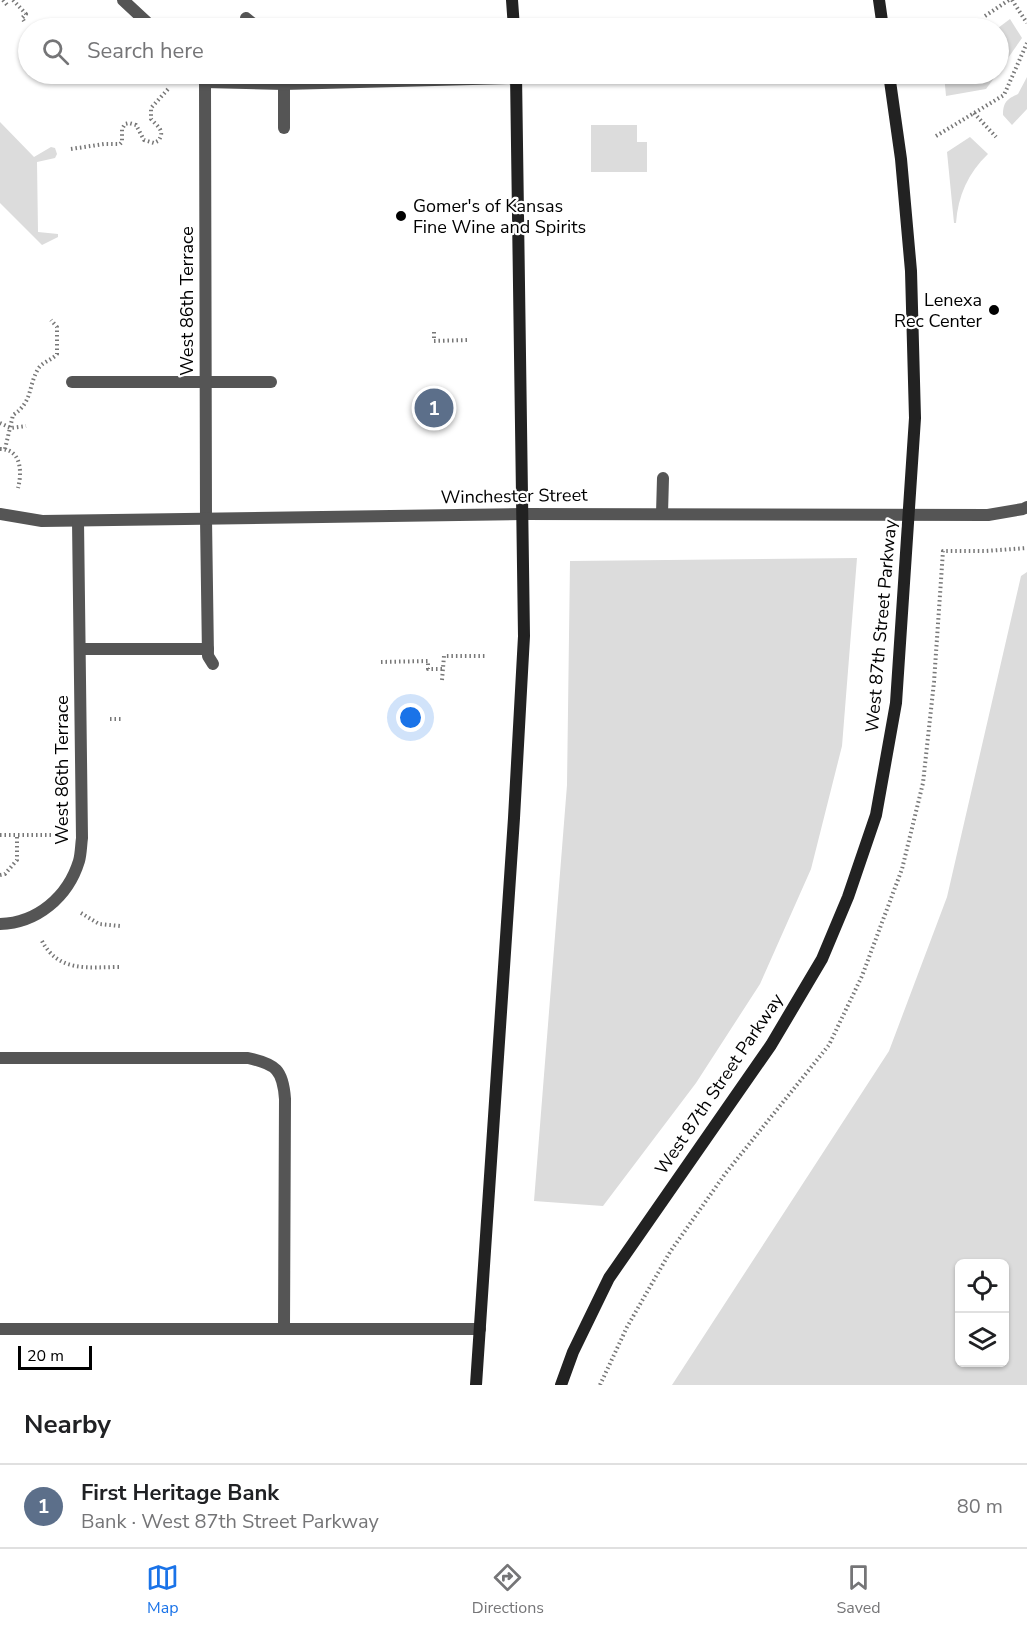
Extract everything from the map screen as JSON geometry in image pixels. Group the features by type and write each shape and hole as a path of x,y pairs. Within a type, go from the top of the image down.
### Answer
{"main road":[{"path":"512,0 513,18"},
{"path":"879,0 882,18"},
{"path":"476,1385 524,636 516,84"},
{"name":"West 87th Street Parkway","path":"561,1385 573,1352 609,1278 771,1045 822,959 848,897 876,815 896,703 915,418 911,271 901,159 890,84"}],"street":[{"path":"123,0 142,18"},
{"name":"West 86th Terrace","path":"201,84 208,656 213,664"},
{"path":"284,84 284,128"},
{"path":"72,382 271,382"},
{"path":"663,478 663,514"},
{"name":"Winchester Street","path":"0,514 42,521 522,514 988,515 1027,507"},
{"name":"West 86th Terrace","path":"0,924 35,917 52,904 69,883 79,861 78,521"},
{"path":"80,649 208,649"},
{"path":"0,1058 248,1058 275,1067 284,1081 285,1099 284,1328"},
{"path":"0,1329 480,1329"}],"path":[{"path":"3,0 8,6"},
{"path":"13,0 26,14 22,18"},
{"path":"985,16 1010,0 1027,23"},
{"path":"1009,83 1027,43"},
{"path":"936,136 1004,94 1009,84"},
{"path":"71,149 120,144 123,123 136,125 144,140 154,143 158,141 161,138 161,132 159,126 151,119 151,108 169,88"},
{"path":"974,113 996,137"},
{"path":"18,488 21,475 20,461 12,452 3,449 13,415 23,408 27,401 38,370 57,354 57,327 51,320"},
{"path":"434,332 434,341 469,340"},
{"path":"0,423 10,428 26,426"},
{"path":"943,551 1027,548"},
{"path":"442,680 444,656 486,656"},
{"path":"381,662 428,661 428,669 443,669"},
{"path":"110,718 121,718"},
{"path":"0,835 54,835"},
{"path":"0,875 5,874 17,860 17,835"},
{"path":"81,913 99,924 120,926"},
{"path":"42,941 48,953 60,962 72,966 120,968"}],"shaded area":[{"path":"1009,20 1022,38 1009,57"},
{"path":"1027,77 1027,109 1012,125 1003,115 1004,107 1008,99 1018,94"},
{"path":"945,84 990,84 986,89 946,96"},
{"path":"0,122 34,157 51,147 55,148 57,154 55,158 37,162 38,232 58,234 58,237 42,245 0,203"},
{"path":"591,125 637,125 637,142 647,142 647,172 591,172"},
{"path":"970,137 988,154 975,169 965,186 956,223 954,223 947,152"},
{"path":"857,558 842,746 811,869 760,984 696,1083 603,1206 534,1201 567,785 570,561"},
{"path":"1027,572 1027,1385 672,1385 889,1051 947,897 1021,576"}],"place":[{"name":"Gomer's of Kansas Fine Wine and Spirits","path":"401,216"},
{"name":"Lenexa Rec Center","path":"994,310"},
{"name":"First Heritage Bank","path":"434,408"}]}
